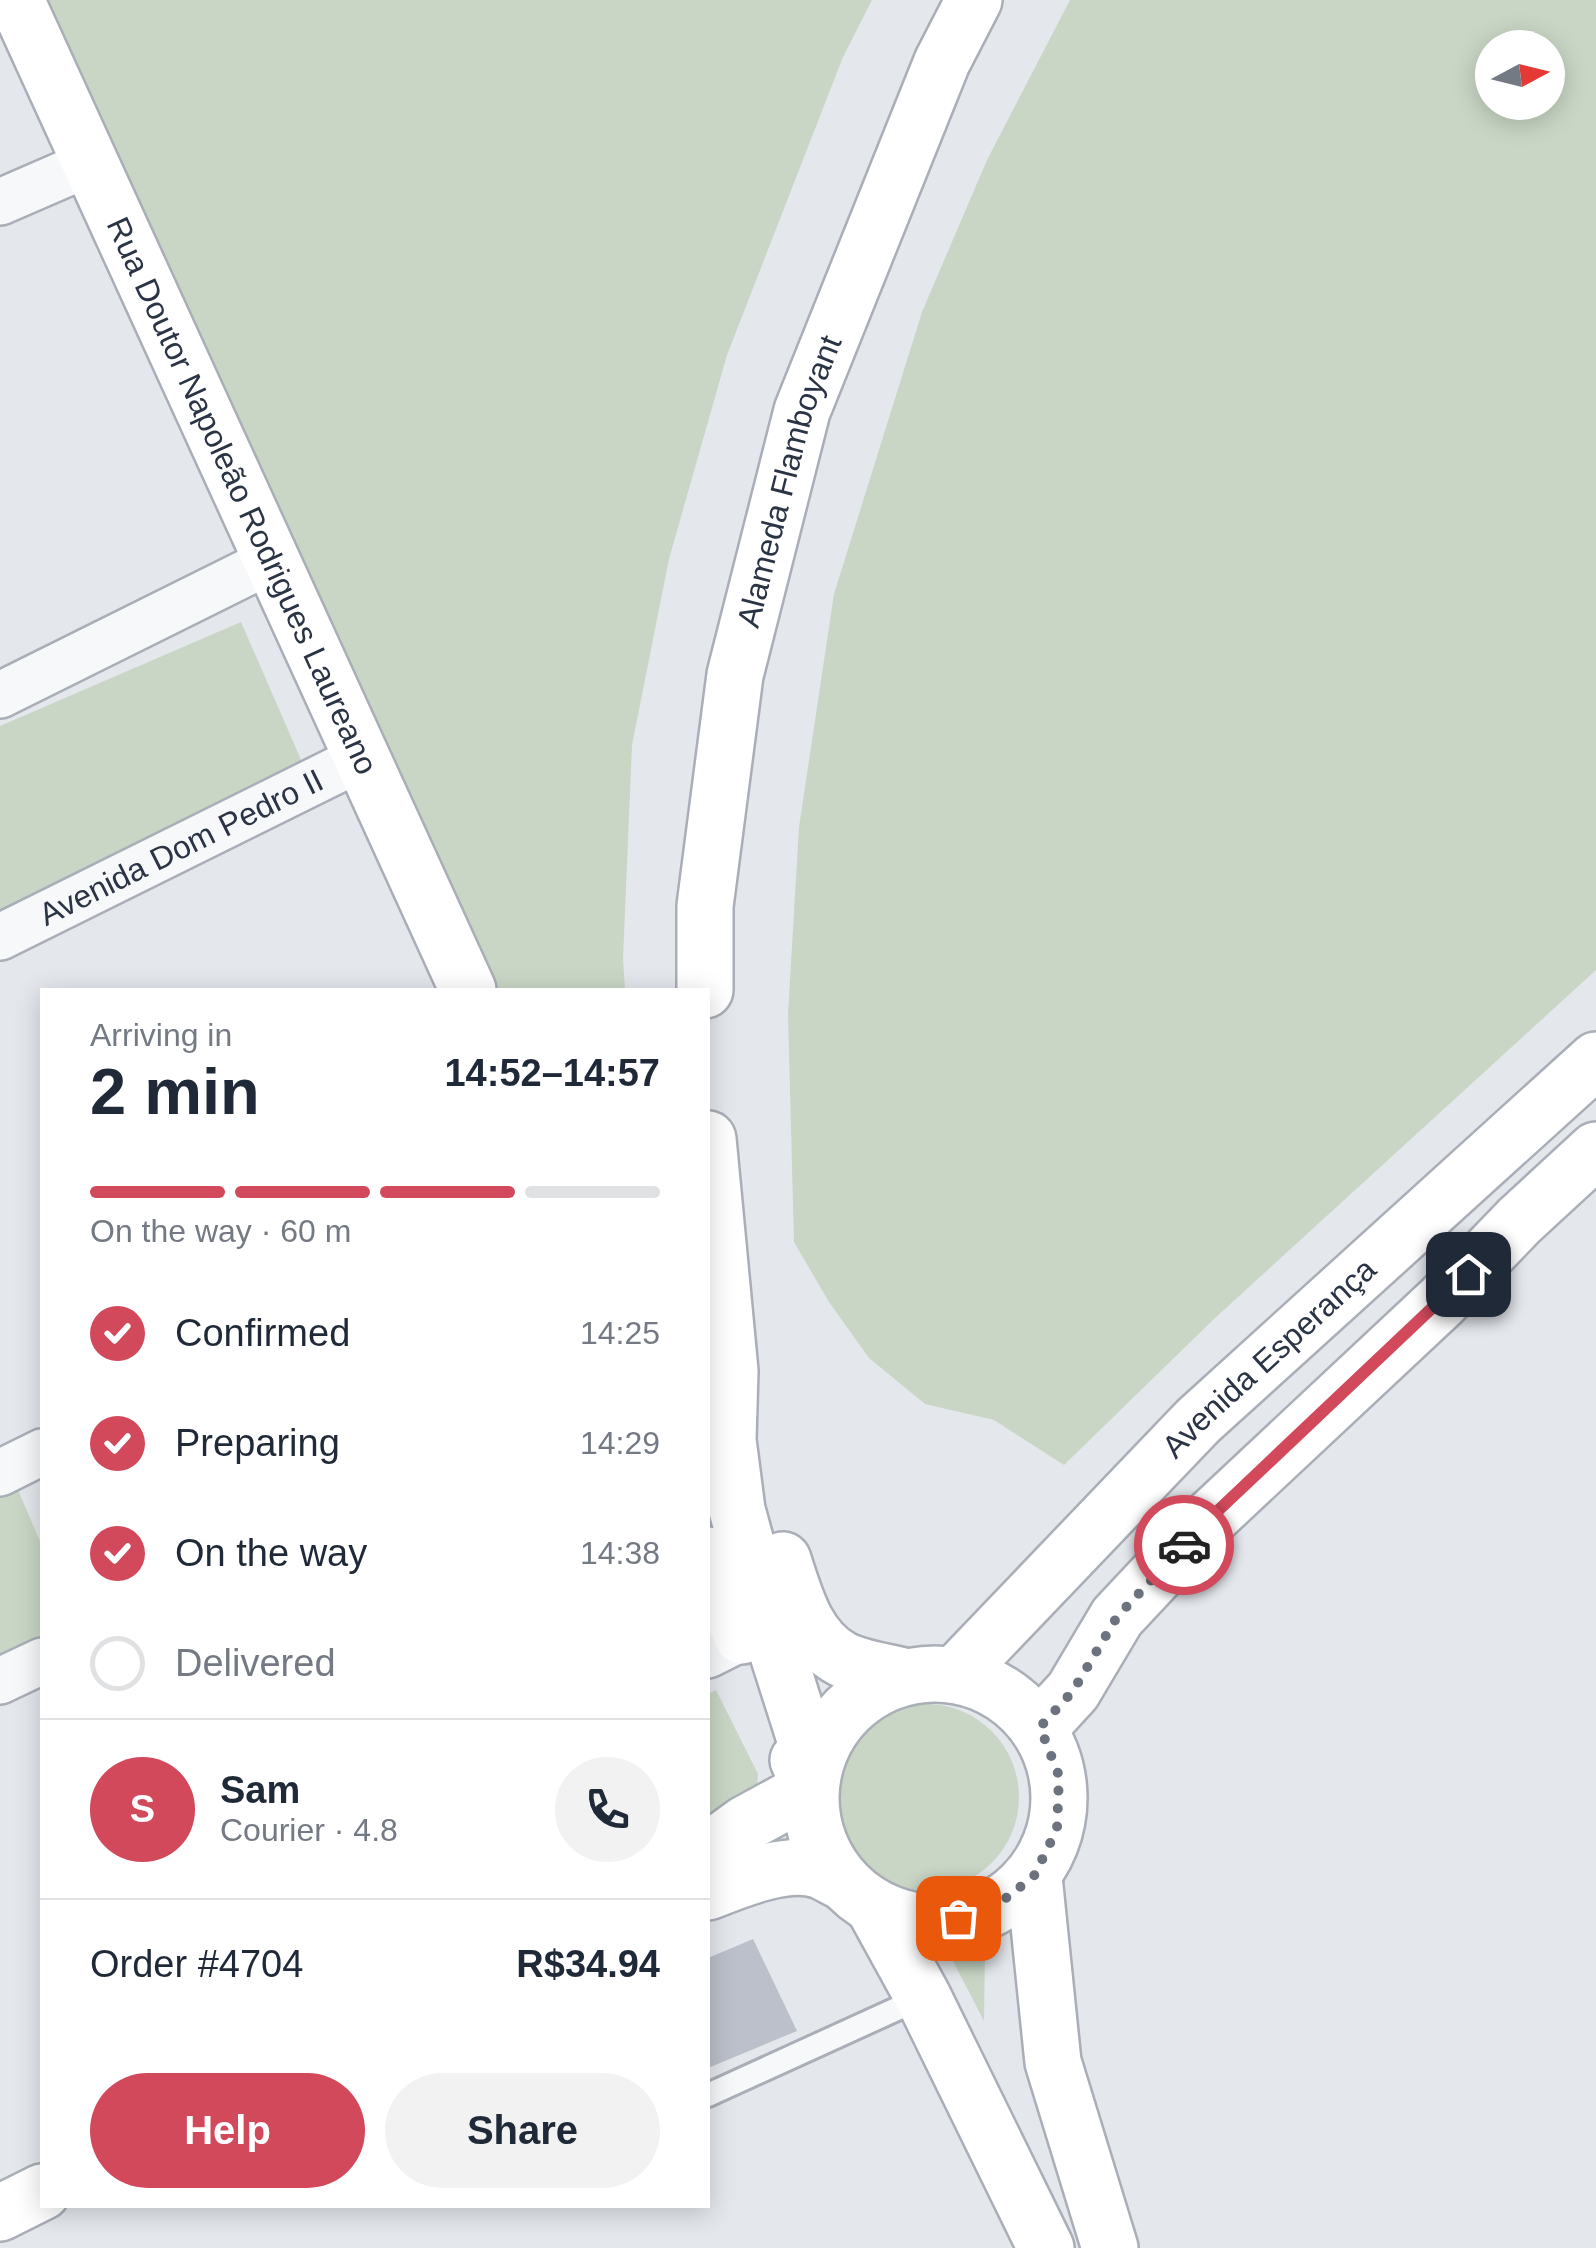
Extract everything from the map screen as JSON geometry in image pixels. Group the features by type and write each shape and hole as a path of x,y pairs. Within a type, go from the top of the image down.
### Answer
{"main road":[{"name":"Rua Doutor Napoleão Rodrigues Laureano","path":"16,0 467,988"},
{"name":"Alameda Flamboyant","path":"705,988 705,906 735,675 802,411 942,62 974,0"},
{"name":"Avenida Esperança","path":"929,1675 1198,1421 1596,1060"},
{"path":"1040,1727 1073,1691 1117,1617 1207,1521 1596,1150"},
{"path":"710,1160 732,1391 728,1440 737,1510 814,1775 813,1821 824,1854 858,1894 923,1998 1046,2248"},
{"path":"710,1891 749,1875 796,1868 818,1870 858,1894 929,1924 987,1913 1034,1876 1057,1829 1059,1794 1059,1776 1040,1727 1003,1692 843,1660 814,1638 793,1592 732,1391"},
{"path":"710,1566 725,1646 814,1775"},
{"path":"710,1850 814,1775 834,1724 864,1694 929,1675"},
{"path":"1034,1876 1053,2062 1110,2248"},
{"path":"0,2213 40,2193"}],"street":[{"path":"0,202 90,163"},
{"path":"0,696 272,560"},
{"name":"Avenida Dom Pedro II","path":"0,937 363,758"},
{"path":"0,1472 40,1456"},
{"path":"0,1681 40,1662"}],"lane":[{"path":"710,2094 923,1998"}],"green space":[{"path":"47,0 872,0 843,57 727,355 669,559 632,745 625,988 497,988"},
{"path":"1070,0 1596,0 1596,970 1214,1319 1064,1465 994,1420 925,1404 869,1358 829,1302 794,1242 788,1014 799,827 834,594 922,312 987,160"},
{"path":"241,622 302,762 291,783 0,922 0,726"},
{"path":"18,1490 40,1541 40,1644 0,1662 0,1498"},
{"path":"716,1690 758,1774 756,1799 710,1822 710,1693"},
{"path":"926,1704 961,1711 991,1732 1012,1762 1019,1797 1012,1832 991,1862 961,1883 926,1890 891,1883 861,1862 840,1832 833,1797 840,1762 861,1732 891,1711"},
{"path":"985,1951 984,2021 952,1959"}],"building":[{"path":"753,1939 797,2031 710,2067 710,1957"}],"way so far":[{"path":"958,1918 987,1913 1034,1876 1057,1829 1059,1776 1040,1727 1073,1691 1117,1617 1184,1545"}],"route":[{"path":"1184,1545 1468,1274"}]}
